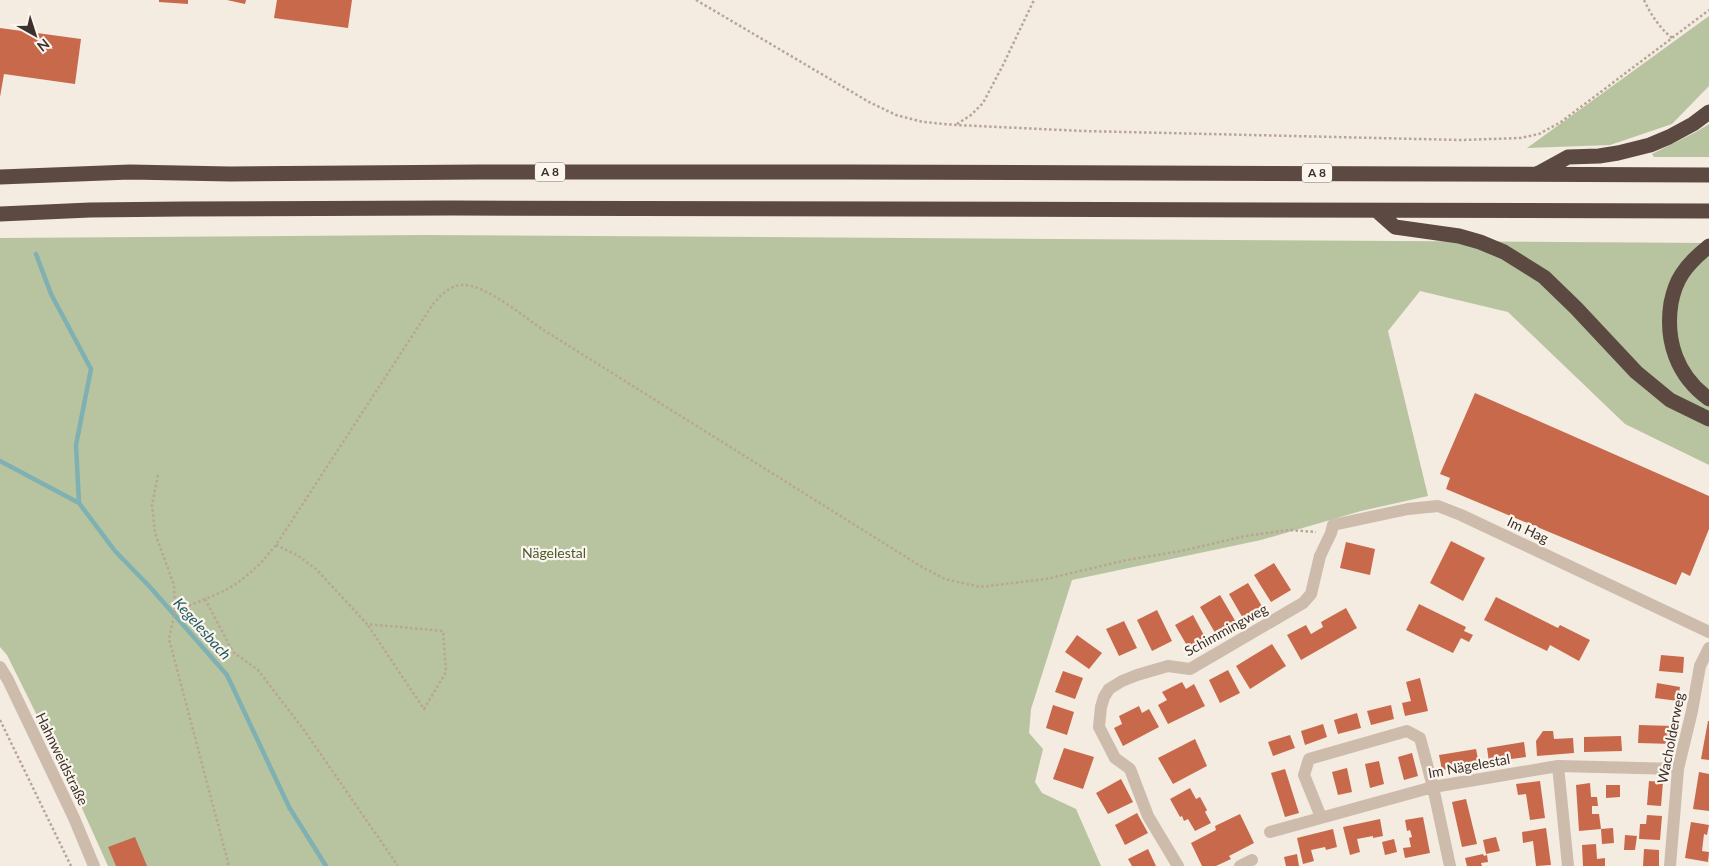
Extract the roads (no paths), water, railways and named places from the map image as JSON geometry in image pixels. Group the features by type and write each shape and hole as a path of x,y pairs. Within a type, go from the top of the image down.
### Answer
{"highway":[{"path":"1535,175 1568,157 1618,153 1650,144 1669,137 1693,124 1709,112"},
{"name":"A 8","path":"0,177 130,172 230,174 479,172 1227,172 1709,175"},
{"path":"0,214 146,209 413,208 1709,211"},
{"path":"1377,211 1395,227 1459,236 1480,242 1504,252 1544,277 1636,372 1670,400 1709,419"},
{"path":"1709,246 1696,256 1682,273 1676,284 1669,318 1674,356 1685,376 1709,399"}],"street":[{"name":"Im Hag","path":"1332,533 1333,525 1408,509 1438,506 1461,515 1709,632"},
{"name":"Schimmingweg","path":"1178,866 1148,816 1130,769 1115,758 1099,727 1104,697 1109,689 1122,681 1138,675 1168,666 1190,668 1302,603 1311,594 1320,556 1332,533"},
{"name":"Wacholderweg","path":"1670,866 1678,769 1692,711 1700,666 1709,648"},
{"name":"Hahnweidstraße","path":"0,667 74,818 94,866"},
{"path":"1321,817 1304,775 1309,759 1407,731 1420,738 1450,866"},
{"name":"Im Nägelestal","path":"1270,832 1433,787 1558,766 1678,769"},
{"path":"1558,766 1568,866"},
{"path":"1240,866 1252,860"}],"waterway":[{"path":"36,254 51,294 91,369 76,445 79,503"},
{"name":"Kegelesbach","path":"0,461 79,503 115,551 150,587 227,675 289,807 326,866"}],"park label":[{"name":"Nägelestal","path":"554,553"}]}
